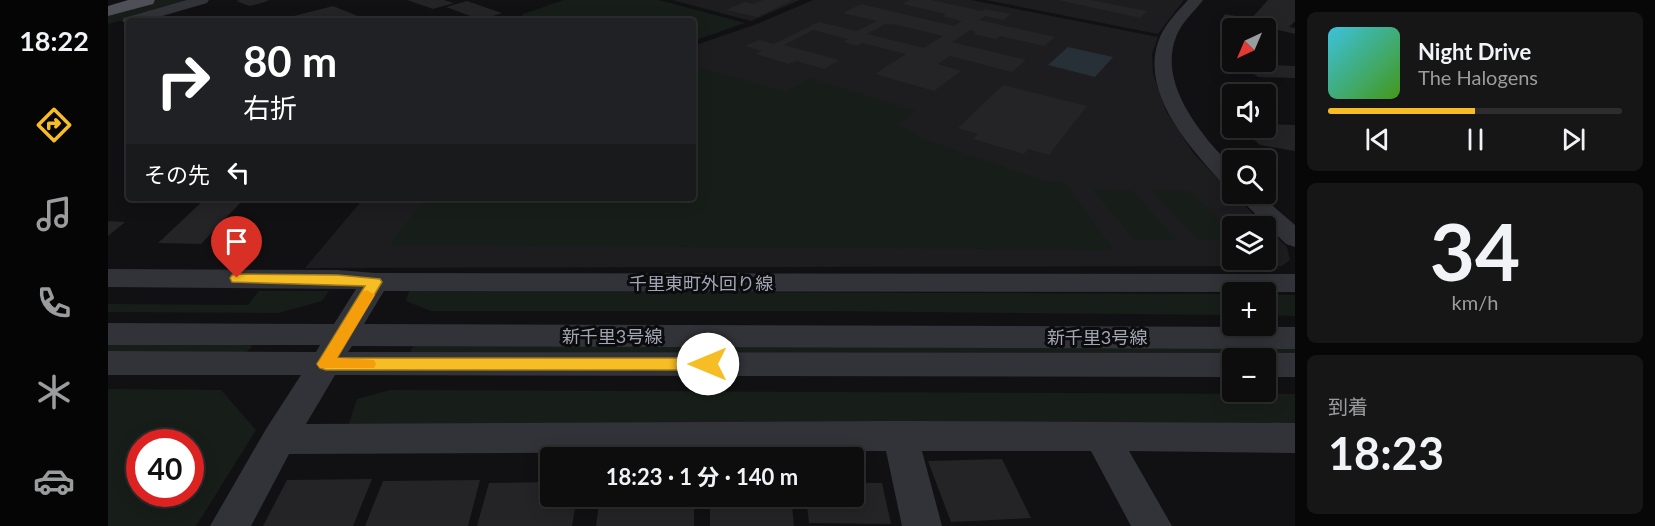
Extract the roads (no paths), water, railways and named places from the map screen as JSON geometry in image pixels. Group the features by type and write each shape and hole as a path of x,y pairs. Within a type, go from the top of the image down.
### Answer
{"main road":[{"path":"108,3 119,0"},
{"path":"121,19 147,0"}],"street":[{"path":"121,19 202,0"},
{"path":"1196,0 1175,26 1166,45 1164,61 1167,87 1185,123 1209,157 1222,170"},
{"path":"1257,204 1295,239"},
{"name":"千里東町外回り線","path":"108,278 338,279 375,282 1295,283"},
{"path":"230,526 279,439 375,282"},
{"name":"新千里3号線","path":"108,334 1295,338"},
{"name":"新千里3号線","path":"108,363 1222,365"},
{"path":"1276,365 1295,365"},
{"path":"279,439 900,436 1295,438"},
{"path":"900,436 922,526"},
{"path":"1101,436 1152,526"}]}
